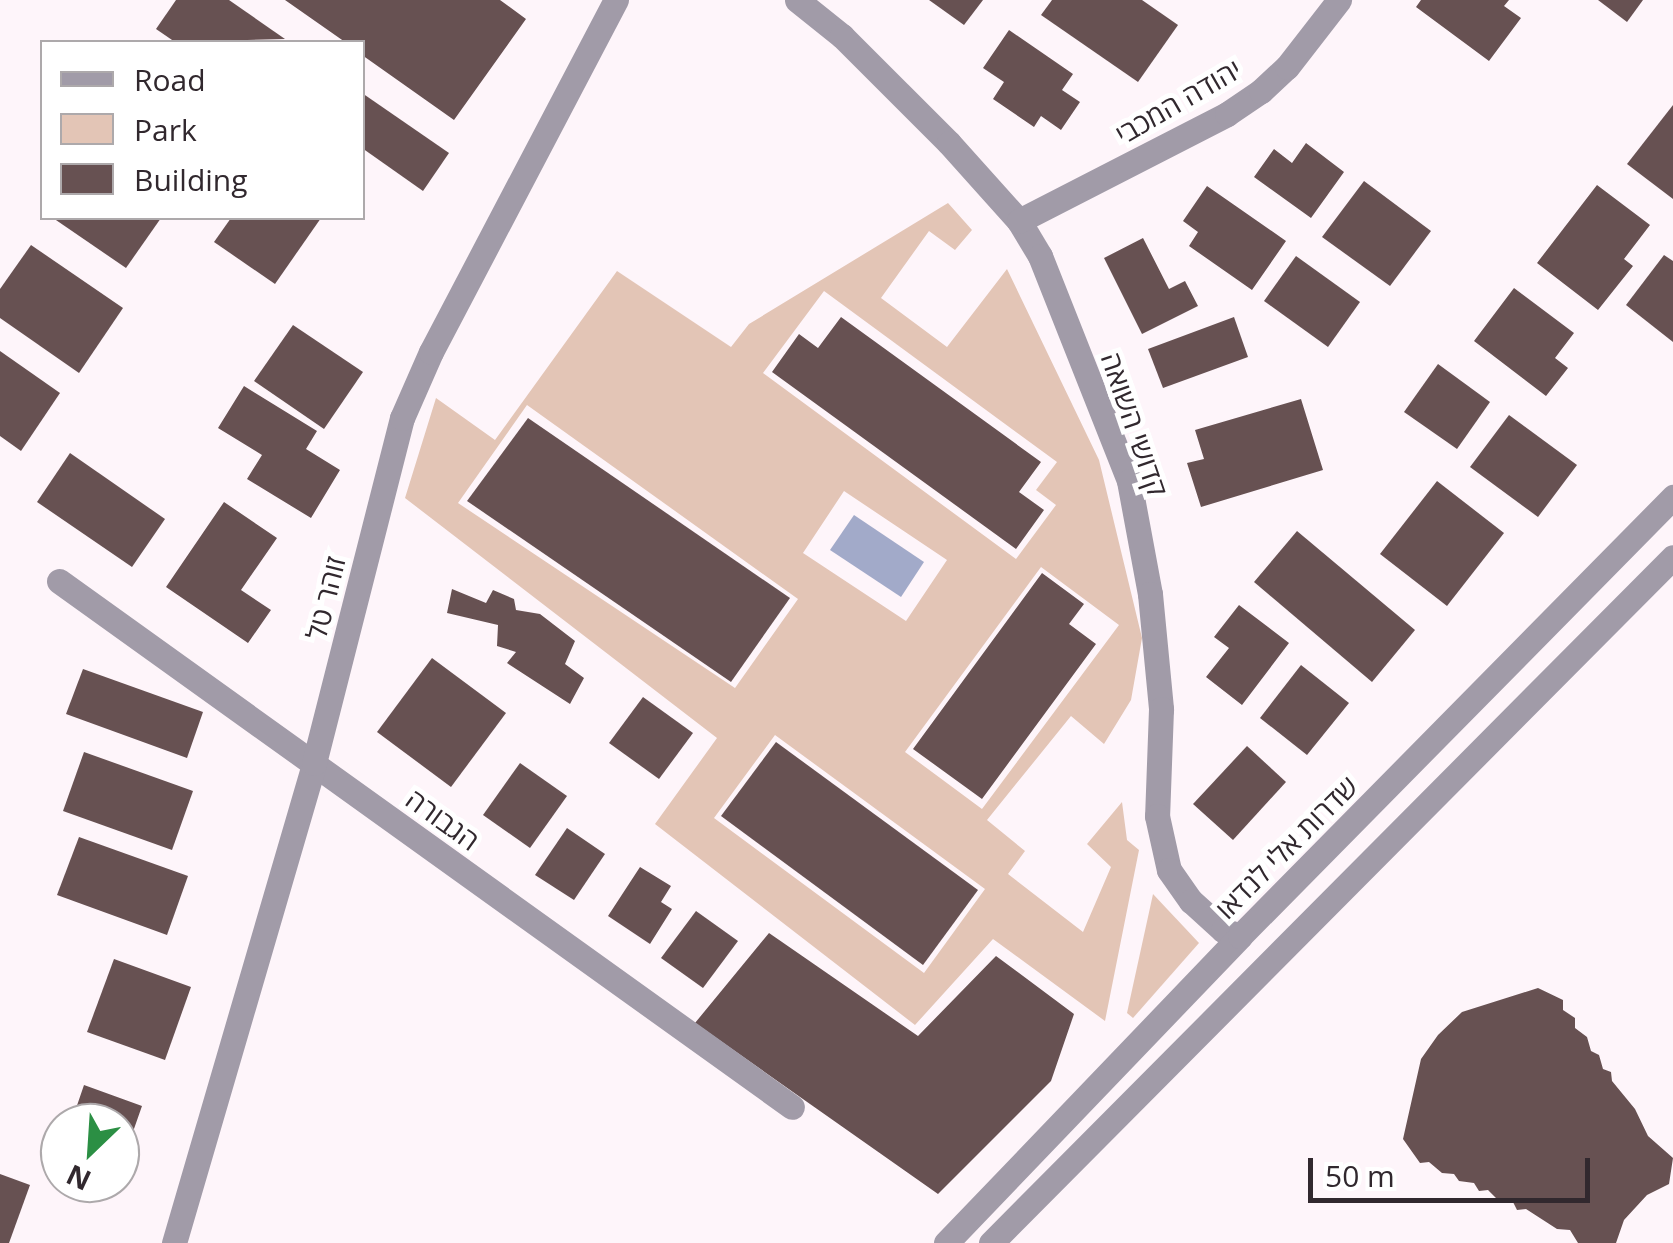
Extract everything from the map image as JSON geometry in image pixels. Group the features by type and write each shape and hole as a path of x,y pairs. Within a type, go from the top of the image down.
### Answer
{"street":[{"name":"זוהר טל","path":"174,1243 314,763 402,418 431,352 616,0"},
{"name":"קדושי השואה","path":"797,0 842,36 949,143 1018,221 1040,256 1128,482 1150,594 1161,709 1157,816 1169,870 1191,901 1222,930 1240,936"},
{"name":"יהודה המכבי","path":"1018,221 1227,114 1261,91 1287,67 1339,0"},
{"name":"שדרות אלי לנדאו","path":"946,1243 1240,936 1673,497"},
{"path":"991,1243 1673,557"},
{"name":"הגבורה","path":"59,581 792,1107"}],"green space":[{"path":"948,203 972,230 955,250 929,231 881,298 947,347 1007,269 1099,460 1142,638 1131,700 1104,744 1071,716 987,820 1025,851 1008,874 1083,932 1111,867 1087,844 1122,802 1127,840 1139,850 1105,1021 993,939 915,1025 655,824 717,738 405,498 436,398 495,440 617,271 731,347 749,324","holes":["824,291 1057,462 1036,490 1056,505 1016,559 763,373","527,405 798,599 735,688 458,503","844,491 947,560 906,621 803,553","1041,567 1119,625 982,809 905,752","775,735 985,889 924,973 714,818"]},
{"path":"1153,894 1199,943 1133,1018 1127,1013"}],"water":[{"path":"854,515 924,562 901,597 830,550"}],"building":[{"path":"176,0 229,0 285,39 172,40 156,29"},
{"path":"285,0 500,0 526,19 454,120 365,57 365,40 342,40"},
{"path":"929,0 983,0 964,25"},
{"path":"1052,0 1142,0 1178,25 1138,82 1041,15"},
{"path":"1421,0 1509,0 1504,6 1521,18 1489,61 1416,7"},
{"path":"1598,0 1643,0 1627,22"},
{"path":"1009,30 1073,74 1062,90 1080,102 1061,130 1041,116 1034,127 993,99 1004,82 983,68"},
{"path":"365,95 449,153 423,191 365,150"},
{"path":"1673,105 1673,199 1627,164"},
{"path":"1306,143 1344,172 1311,218 1254,177 1274,149 1292,163"},
{"path":"1364,181 1431,231 1390,286 1322,237"},
{"path":"1597,185 1650,225 1624,259 1633,266 1598,310 1537,263"},
{"path":"1207,186 1286,241 1252,290 1189,246 1198,232 1183,221"},
{"path":"56,220 160,220 126,268"},
{"path":"230,220 320,220 275,284 214,242"},
{"path":"1143,238 1169,289 1185,281 1198,306 1142,334 1104,258"},
{"path":"31,245 123,308 79,373 0,318 0,289"},
{"path":"1664,255 1673,261 1673,342 1626,305"},
{"path":"1296,256 1360,302 1328,347 1264,301"},
{"path":"1514,288 1574,333 1555,358 1568,368 1546,396 1474,341"},
{"path":"841,317 1041,462 1019,492 1044,510 1016,549 772,372 799,334 818,348"},
{"path":"1234,317 1248,357 1163,388 1148,349"},
{"path":"293,325 363,372 324,429 254,381"},
{"path":"0,351 60,393 21,451 0,436"},
{"path":"1438,364 1490,402 1457,449 1404,412"},
{"path":"244,386 317,431 306,449 340,470 311,518 247,479 262,455 218,428"},
{"path":"1301,399 1323,470 1201,507 1187,463 1204,459 1195,430"},
{"path":"1509,415 1577,465 1538,517 1470,467"},
{"path":"528,418 790,598 731,682 467,501"},
{"path":"70,453 165,519 132,567 37,502"},
{"path":"1437,481 1504,533 1447,606 1380,554"},
{"path":"224,502 277,538 241,590 271,610 248,643 166,587"},
{"path":"1297,531 1415,630 1372,682 1254,582"},
{"path":"1042,573 1084,604 1069,624 1096,644 982,799 913,749"},
{"path":"452,589 486,603 493,590 514,599 516,610 540,614 575,641 565,664 584,678 570,704 507,663 516,652 497,646 498,625 447,613"},
{"path":"1239,605 1289,643 1242,705 1206,677 1229,648 1214,637"},
{"path":"432,658 506,713 451,787 377,732"},
{"path":"1301,665 1349,703 1307,755 1260,718"},
{"path":"83,669 203,712 187,758 66,714"},
{"path":"643,697 693,733 659,779 609,743"},
{"path":"776,742 978,890 923,965 721,816"},
{"path":"1247,746 1286,782 1233,840 1193,804"},
{"path":"84,752 193,791 172,850 63,811"},
{"path":"520,763 567,796 530,848 483,815"},
{"path":"567,828 605,854 574,900 535,875"},
{"path":"79,837 188,876 167,935 57,895"},
{"path":"640,867 671,886 661,902 672,909 650,944 608,916"},
{"path":"696,911 738,941 703,988 661,958"},
{"path":"769,933 918,1036 996,956 1074,1014 1051,1081 938,1194 695,1023"},
{"path":"114,959 191,987 165,1060 87,1032"},
{"path":"1538,988 1563,1000 1563,1010 1575,1018 1575,1028 1587,1037 1603,1069 1611,1072 1612,1081 1635,1109 1648,1136 1673,1158 1669,1184 1647,1195 1624,1220 1616,1243 1578,1243 1570,1230 1557,1229 1526,1209 1517,1210 1513,1202 1498,1200 1488,1190 1479,1191 1474,1183 1459,1181 1454,1174 1442,1173 1429,1162 1420,1163 1403,1139 1421,1059 1438,1035 1462,1012"},
{"path":"84,1085 134,1103 78,1103"},
{"path":"0,1174 30,1185 9,1243 0,1243"}]}
